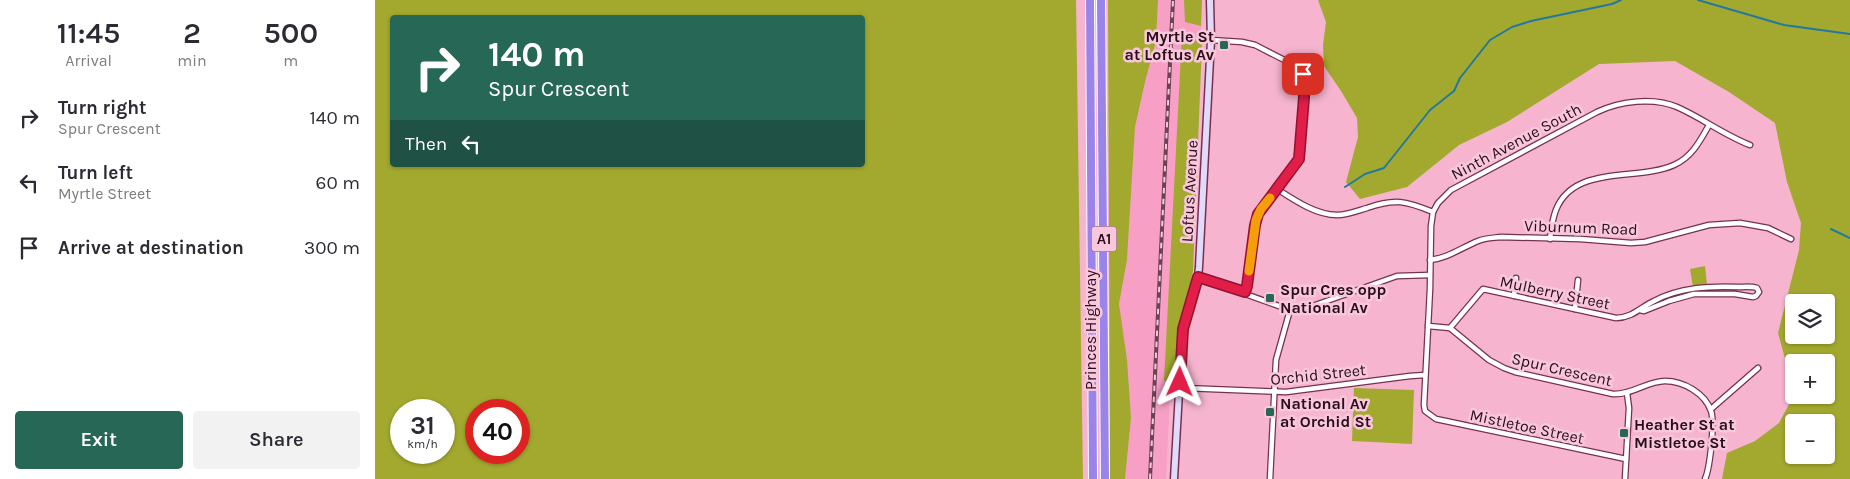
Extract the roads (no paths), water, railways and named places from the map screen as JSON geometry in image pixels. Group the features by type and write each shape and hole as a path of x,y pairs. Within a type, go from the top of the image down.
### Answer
{"highway":[{"name":"Princes Highway","path":"1090,0 1093,479"},
{"name":"Princes Highway","path":"1101,0 1105,479"}],"street":[{"name":"Loftus Avenue","path":"1174,479 1183,329 1198,277 1211,40 1210,0"},
{"path":"1211,40 1248,43 1298,67 1303,72 1305,80 1299,159 1261,209 1256,220 1245,292"},
{"name":"Ninth Avenue South","path":"1433,212 1438,203 1451,190 1613,105 1650,102 1666,104 1685,111 1731,138 1750,145"},
{"path":"1551,238 1556,208 1572,189 1595,178 1650,171 1675,165 1693,152 1709,125"},
{"path":"1277,189 1311,208 1335,215 1350,213 1390,201 1410,203 1433,212 1425,375"},
{"name":"Viburnum Road","path":"1430,260 1447,257 1489,238 1551,238 1631,244 1709,225 1740,223 1768,228 1791,239"},
{"path":"1198,277 1245,292 1290,310 1313,306 1397,276 1430,275"},
{"path":"1514,296 1516,278"},
{"path":"1575,309 1578,280"},
{"name":"Mulberry Street","path":"1451,328 1483,289 1616,318 1628,317 1643,307 1664,296 1692,288 1752,287 1757,288 1759,292 1753,297 1735,294 1694,294 1643,311 1640,310"},
{"path":"1270,479 1277,353 1290,310"},
{"path":"1428,326 1451,328"},
{"name":"Spur Crescent","path":"1451,328 1489,360 1504,368 1613,394 1627,393 1661,381 1670,382 1693,389 1711,409"},
{"path":"1705,479 1708,472 1710,455 1711,409 1758,368"},
{"name":"Orchid Street","path":"1181,387 1286,392 1425,375"},
{"name":"Mistletoe Street","path":"1425,375 1425,411 1436,419 1626,459"},
{"path":"1625,479 1629,408 1627,393"}],"waterway":[{"path":"1345,187 1365,174 1384,168 1430,110 1454,91 1460,78 1490,40 1512,27 1531,21 1612,4 1621,0"},
{"path":"1698,0 1784,25 1850,34"},
{"path":"1831,229 1850,238"}],"railway":[{"path":"1150,479 1173,0"}],"place":[{"name":"Myrtle St at Loftus Av","path":"1224,45"},
{"name":"Spur Cres opp National Av","path":"1270,298"},
{"name":"National Av at Orchid St","path":"1270,412"},
{"name":"Heather St at Mistletoe St","path":"1624,433"}]}
